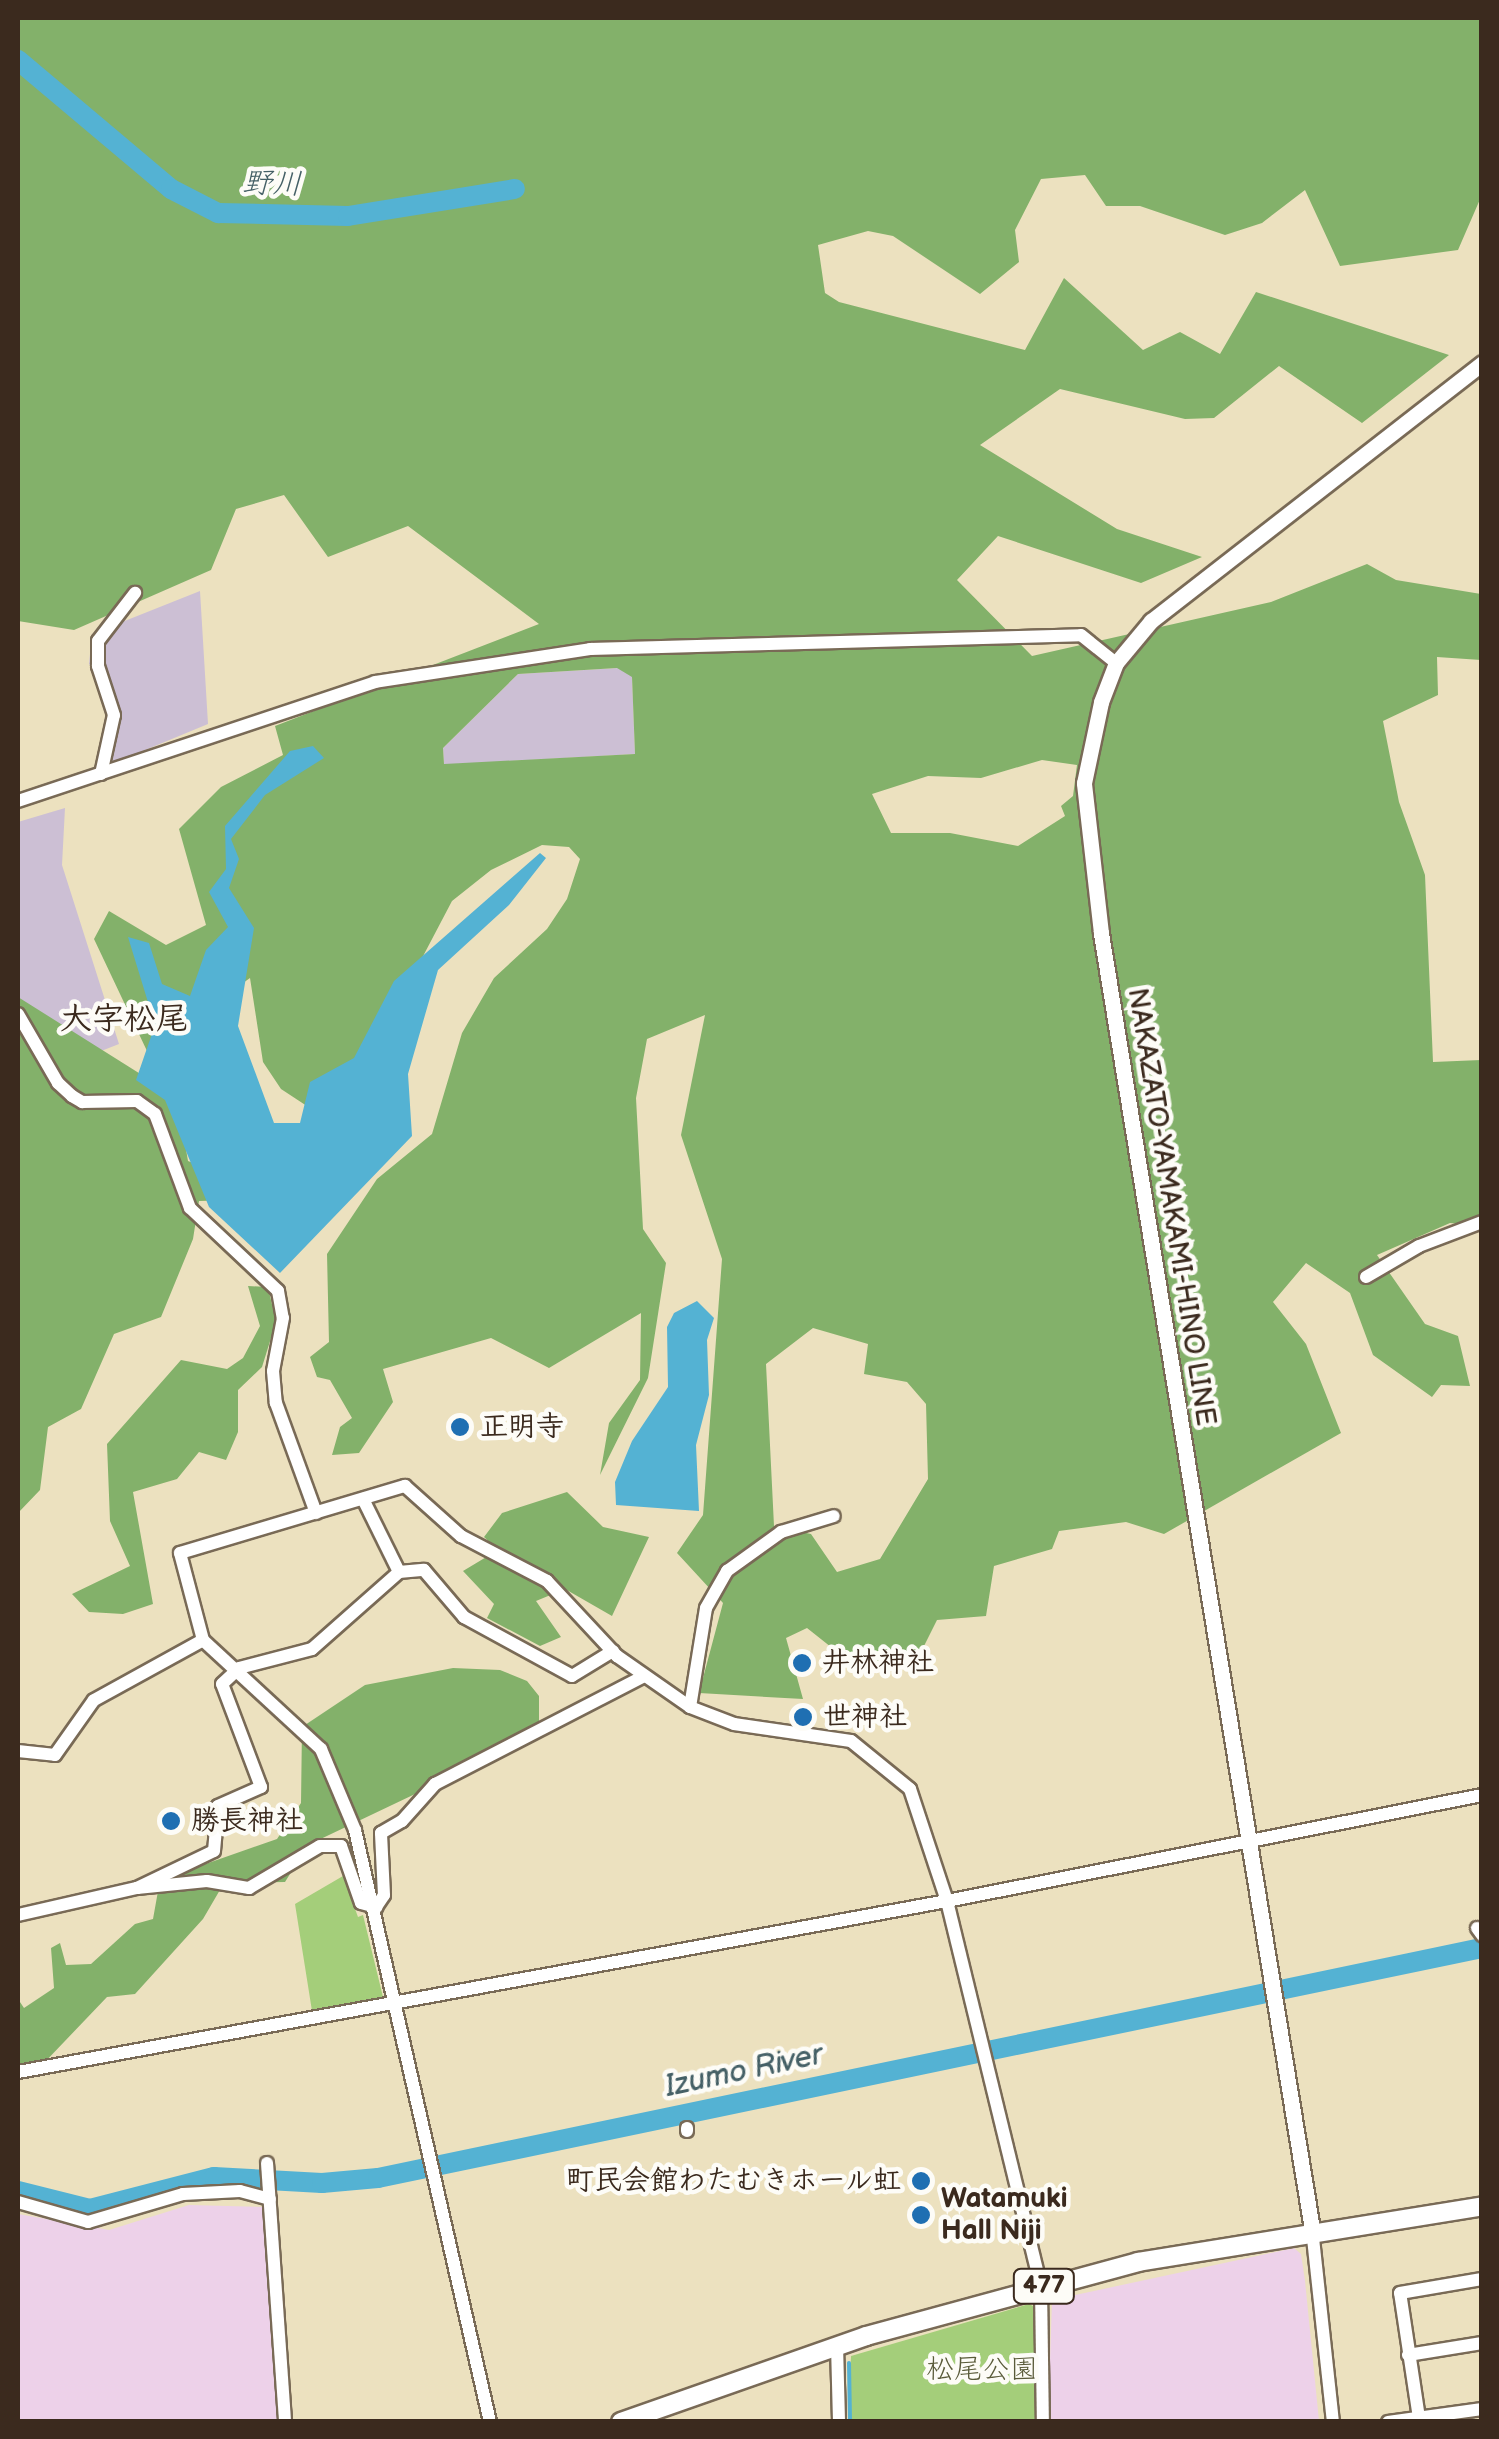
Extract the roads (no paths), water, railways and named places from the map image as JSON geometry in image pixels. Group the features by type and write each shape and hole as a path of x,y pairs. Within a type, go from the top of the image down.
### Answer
{"highway":[{"name":"477","path":"621,2422 837,2345 1040,2287 1312,2229 1482,2206"}],"main road":[{"name":"NAKAZATO-YAMAKAMI-HINO LINE","path":"1312,2229 1087,836 1084,783 1092,736 1116,664 1193,583 1482,363"}],"street":[{"path":"101,774 114,715 98,666 98,641 134,593"},
{"path":"18,801 375,682 590,648 1081,635 1116,664"},
{"path":"18,1014 58,1083 72,1096 82,1102 137,1101 154,1114 190,1208 278,1292 283,1318 273,1371 276,1403 316,1513"},
{"path":"1366,1277 1419,1246 1482,1222"},
{"path":"490,2422 376,1907 355,1830 321,1750 239,1668 203,1640 180,1553 405,1486 462,1536 547,1580 613,1651 642,1676 690,1707 734,1724 851,1741 881,1762 918,1804 947,1901 1040,2287 1043,2422"},
{"path":"363,1499 399,1572"},
{"path":"690,1707 706,1608 727,1571 781,1532 834,1516"},
{"path":"137,1888 214,1851 218,1806 261,1787 222,1684 239,1668 312,1649 399,1572 424,1570 464,1617 572,1676 613,1651"},
{"path":"19,1753 54,1755 94,1700 203,1640"},
{"path":"376,1907 384,1896 380,1833 402,1822 435,1784 507,1742 533,1739 642,1676"},
{"path":"18,2072 947,1901 1482,1795"},
{"path":"18,1915 137,1888 207,1881 249,1888 271,1881 313,1850 341,1846 360,1903 376,1907"},
{"path":"267,2163 285,2422"},
{"path":"18,2202 88,2222 209,2190 271,2194"},
{"path":"1312,2229 1333,2422"},
{"path":"1418,2418 1400,2293 1482,2279"},
{"path":"1408,2355 1482,2343"},
{"path":"837,2345 839,2422"},
{"path":"1388,2422 1482,2409"}],"water":[{"path":"313,746 324,758 265,795 231,839 239,859 229,888 254,928 238,1026 274,1123 300,1123 310,1082 354,1058 394,981 540,853 546,858 509,905 438,970 408,1074 412,1136 280,1273 209,1207 165,1100 136,1080 155,1025 128,937 149,943 162,984 190,996 206,950 228,927 209,892 226,869 225,826 290,751"},
{"path":"697,1301 714,1318 707,1340 709,1395 696,1445 699,1511 616,1505 615,1482 632,1441 668,1387 667,1327 674,1313"}],"waterway":[{"name":"野川","path":"18,60 171,189 218,213 348,216 515,189"},
{"name":"Izumo River","path":"18,2191 90,2209 214,2177 322,2183 378,2178 1482,1948"},
{"path":"849,2363 850,2422"}],"place":[{"name":"正明寺","path":"460,1427"},
{"name":"井林神社","path":"802,1663"},
{"name":"世神社","path":"803,1717"},
{"name":"勝長神社","path":"171,1821"},
{"name":"町民会館わたむきホール虹","path":"921,2181"},
{"name":"Watamuki Hall Niji","path":"921,2215"}],"district":[{"name":"大字松尾","path":"124,1020"}],"park label":[{"name":"松尾公園","path":"982,2370"}]}
